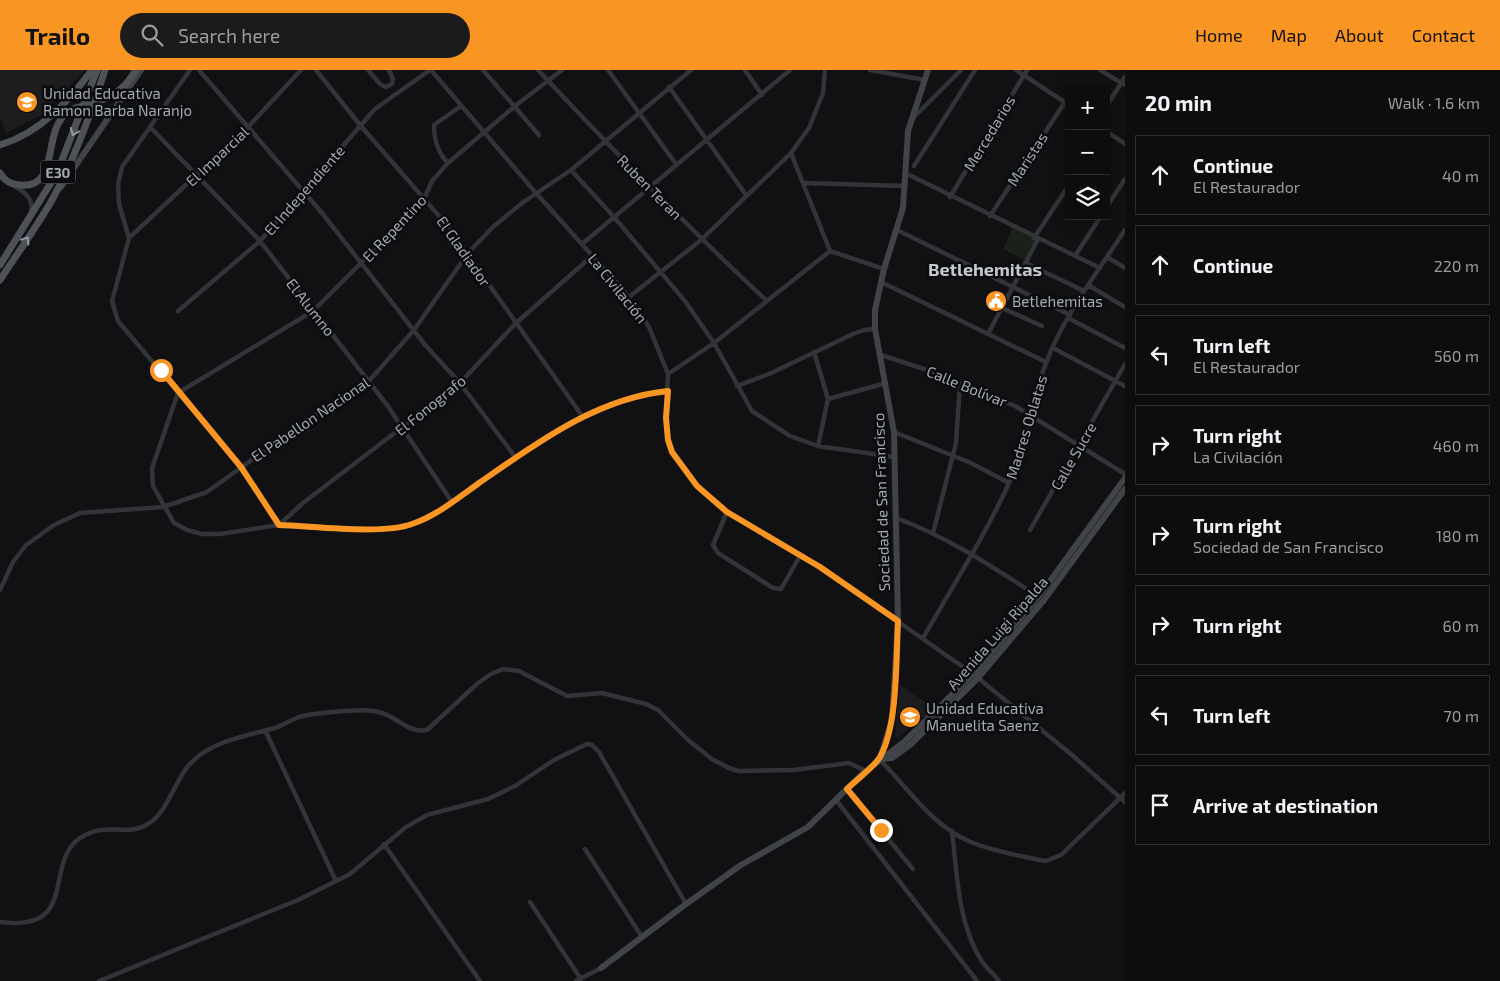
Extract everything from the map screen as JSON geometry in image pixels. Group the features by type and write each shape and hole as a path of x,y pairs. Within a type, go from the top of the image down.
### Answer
{"main road":[{"path":"0,151 50,117 71,97 92,70"},
{"name":"E30","path":"0,265 57,174 97,70"},
{"name":"E30","path":"0,280 52,200 81,137 105,70"},
{"path":"0,145 30,136 69,110 111,97 123,89 136,70"},
{"path":"0,173 3,180 30,185 43,176 47,168 54,133 69,110"}],"street":[{"path":"52,200 123,99 141,70"},
{"path":"190,70 122,168 118,184 119,204 129,238 112,301 118,321 241,467 279,525"},
{"path":"199,70 362,263 391,302 460,383 516,458"},
{"name":"El Imparcial","path":"129,238 248,127 301,70"},
{"name":"El Gladiador","path":"316,70 360,125 425,198 468,253 515,324 583,416"},
{"path":"368,70 380,84 386,86 392,84 393,80 389,70"},
{"name":"El Independiente","path":"178,311 260,241 375,109 430,70"},
{"name":"La Civilación","path":"430,70 536,194 629,297 649,327 668,374 666,418 668,440 672,452 697,486 727,512 800,556 923,638 976,676 1123,795 1125,802"},
{"path":"483,70 539,135"},
{"name":"Ruben Teran","path":"538,70 605,143 701,240 766,300"},
{"name":"El Repentino","path":"178,393 313,310 425,198 432,181 448,163 515,106 562,70"},
{"path":"608,70 676,164"},
{"name":"El Pabellon Nacional","path":"0,590 13,562 26,546 54,525 80,514 163,507 207,492 307,420 369,381 414,330 468,253 500,221 571,170 605,143 669,86 691,70"},
{"path":"745,70 762,94"},
{"path":"582,244 790,70"},
{"path":"629,297 701,240 746,195 775,172 809,128 823,93 825,70"},
{"path":"870,70 925,80"},
{"name":"Sociedad de San Francisco","path":"880,759 892,720 898,621 894,432 875,330 876,302 903,208 907,174 908,131 928,70"},
{"path":"911,120 961,70"},
{"path":"914,166 975,70"},
{"path":"1016,70 1065,103"},
{"name":"Mercedarios","path":"950,197 1027,70"},
{"path":"1100,70 1123,84"},
{"path":"1110,101 1123,84 1125,78"},
{"path":"669,86 746,195"},
{"path":"448,163 439,150 434,133 434,125 438,120 461,106"},
{"name":"Maristas","path":"990,216 1065,107"},
{"name":"El Alumno","path":"151,128 260,241 369,381 452,502"},
{"path":"1110,134 1125,144"},
{"path":"791,153 805,183 830,251"},
{"path":"571,170 614,217 685,301 714,343 752,411 790,436 818,446 894,457"},
{"path":"907,174 1036,239 1100,268"},
{"path":"1110,202 1125,179"},
{"path":"3,180 24,192 32,202 30,218"},
{"path":"805,183 906,186"},
{"path":"988,334 1026,263 1036,239 1065,192"},
{"path":"1075,256 1098,220"},
{"path":"897,230 1069,316 1125,348"},
{"name":"Madres Oblatas","path":"923,638 993,516 1009,483 1018,462 1046,362 1069,316 1125,230"},
{"path":"830,251 884,269"},
{"path":"668,374 714,343 830,251"},
{"name":"El Fonografo","path":"279,525 304,503 460,383 515,324 592,256"},
{"path":"1107,258 1125,268"},
{"path":"1026,263 1084,291"},
{"path":"881,282 1046,362"},
{"path":"1088,285 1125,307"},
{"path":"1002,308 1042,326"},
{"path":"737,386 769,374 864,330 875,330"},
{"path":"1053,348 1125,386"},
{"path":"814,352 828,399 818,446"},
{"name":"Calle Bolívar","path":"881,355 960,384 1030,414 1125,474"},
{"name":"Calle Sucre","path":"1030,530 1125,364"},
{"path":"828,399 886,383"},
{"path":"933,533 958,432 960,384"},
{"path":"178,393 152,468 153,486 163,507 174,523 187,530 202,534 220,534 279,525 390,528 410,525 427,518 516,458 583,416 640,395 668,391"},
{"path":"894,432 952,456 1009,483"},
{"name":"Avenida Luigi Ripalda","path":"1042,598 1125,478"},
{"name":"Avenida Luigi Ripalda","path":"601,968 686,904 742,865 798,835 866,770 905,741 976,676 1042,598 1125,489"},
{"path":"727,512 713,545 718,553 773,588 781,589 800,556"},
{"path":"896,518 933,533 971,553 1042,598"},
{"path":"0,922 19,923 35,920 48,911 58,888 69,851 78,839 102,828 130,830 150,823 194,761 234,739 265,730 300,716 359,711 382,713 410,728 419,731 427,730 478,683 491,674 503,669 519,672 568,696 602,693 646,704 658,710 688,740 712,759 738,771 794,770 849,764 866,770"},
{"path":"265,730 336,880"},
{"path":"99,981 298,900 350,874 406,827 427,815 488,799 515,786 554,760 587,744 592,745 599,752 686,904"},
{"path":"880,759 908,792 952,831 971,842 1046,861 1061,855 1123,795"},
{"path":"847,789 913,869"},
{"path":"836,800 977,981"},
{"path":"952,831 961,903 967,927 982,960 999,981"},
{"path":"384,844 480,981"},
{"path":"585,849 642,937"},
{"path":"530,902 578,980 601,968"}],"shaded area":[{"name":"Unidad Educativa Ramon Barba Naranjo","path":"0,70 85,70 43,114 6,133 0,117"},
{"path":"1013,227 1038,239 1027,261 1003,249"},
{"name":"Unidad Educativa Manuelita Saenz","path":"900,685 934,708 898,738 895,737"}],"place":[{"name":"Unidad Educativa Ramon Barba Naranjo","path":"27,102"},
{"name":"Betlehemitas","path":"996,301"},
{"name":"Unidad Educativa Manuelita Saenz","path":"910,717"}],"district":[{"name":"Betlehemitas","path":"985,269"}],"route":[{"path":"161,370 178,393 241,467 279,525 327,527 390,528 410,525 427,518 516,458 583,416 629,398 668,391 666,418 668,440 672,452 697,486 727,512 751,528 820,567 898,621 892,720 888,738 880,759 861,774 847,789 881,830"}]}
